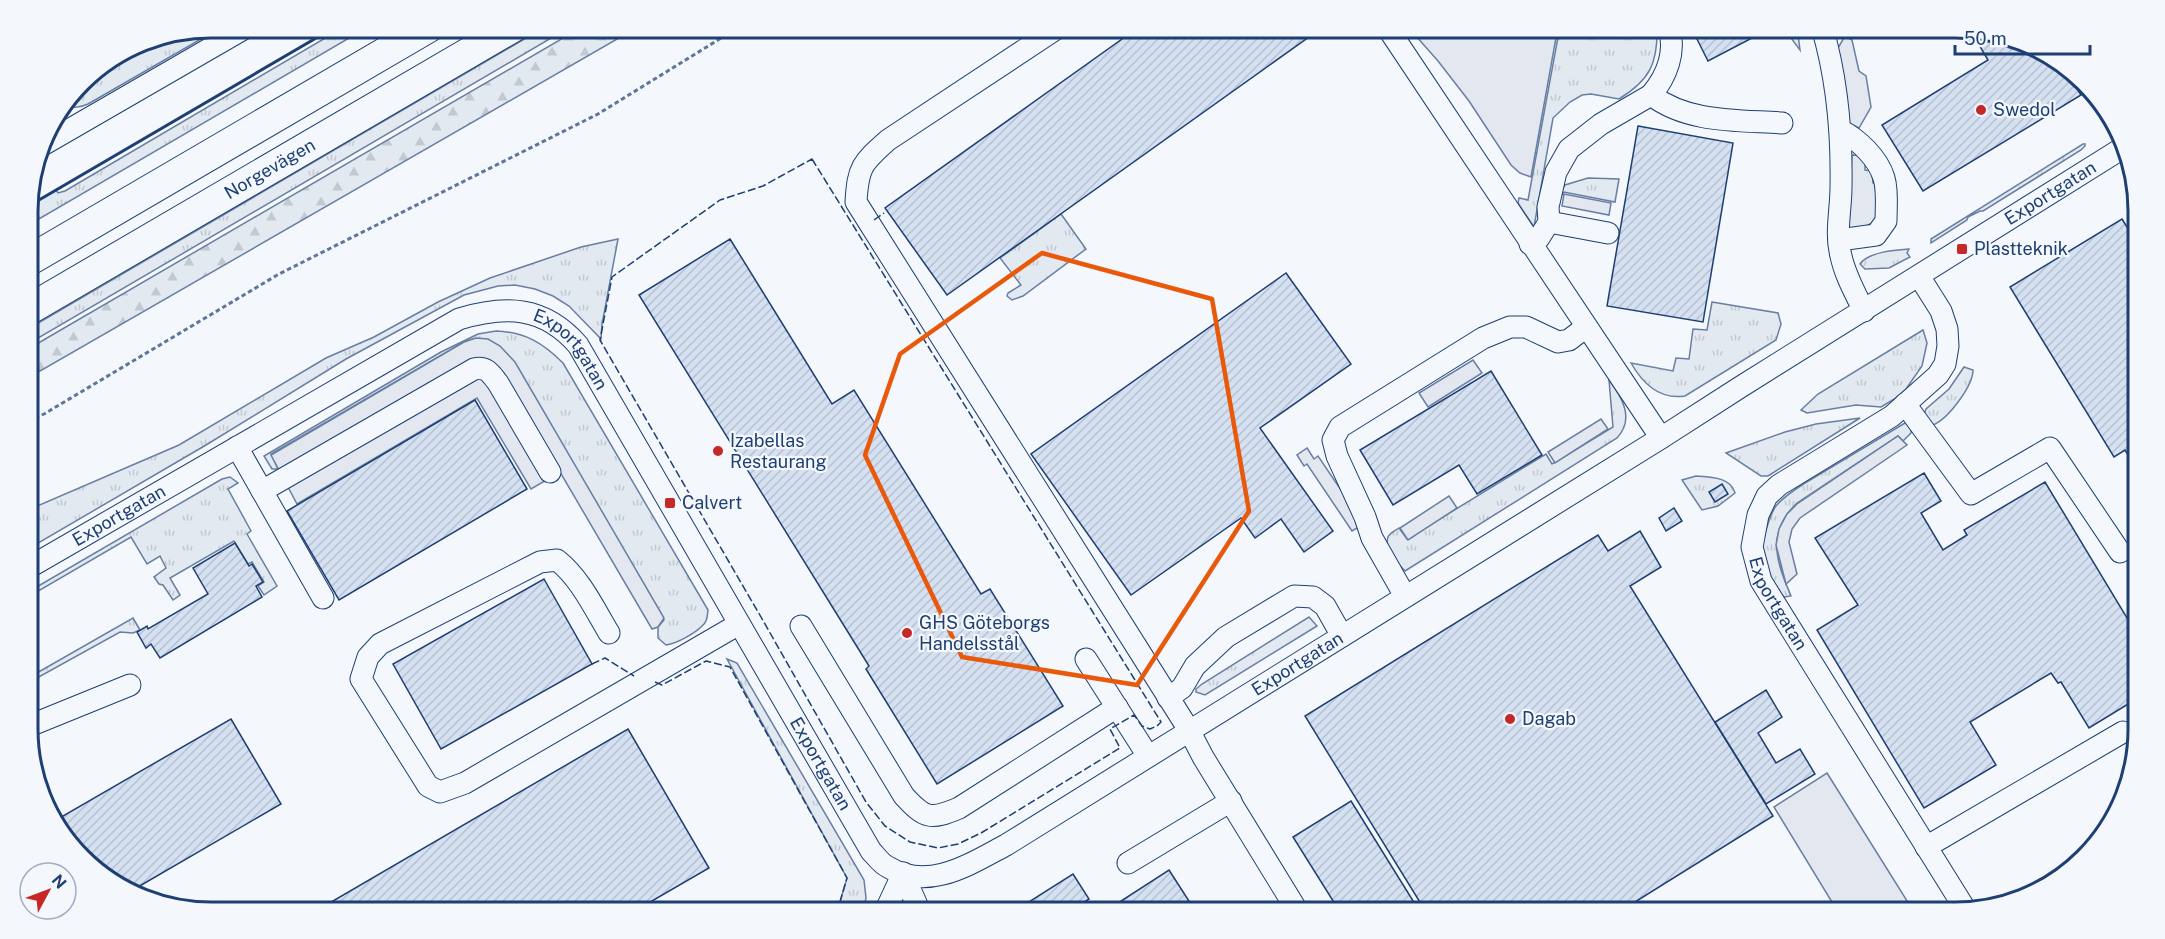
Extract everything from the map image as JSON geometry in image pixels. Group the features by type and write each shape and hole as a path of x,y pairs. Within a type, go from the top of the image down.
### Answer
{"highway":[{"path":"38,255 412,37"},
{"name":"Norgevägen","path":"38,304 496,37"}],"street":[{"path":"56,132 229,37"},
{"path":"1044,37 888,140 868,158 858,178 856,202 1190,730 1203,757 1292,901"},
{"path":"1394,37 1661,438"},
{"path":"1530,244 1539,238 1549,222 1548,207 1556,172 1569,149 1601,124 1650,95 1661,82 1671,56 1670,37"},
{"path":"1824,37 1839,109 1840,255 1848,279 1864,311"},
{"path":"1650,95 1665,105 1706,118 1782,123"},
{"path":"1839,240 1876,235 1886,222 1884,179 1880,168 1852,136 1840,130"},
{"name":"Exportgatan","path":"37,563 459,319 507,309 534,315 560,329 578,345 871,851 887,867 903,873 930,876 959,870 1006,845 2117,152"},
{"path":"1549,222 1608,233"},
{"name":"Exportgatan","path":"1919,276 1941,311 1947,329 1948,346 1945,364 1938,375 1892,416 1779,485 1767,496 1758,515 1752,547 1761,581 1960,901"},
{"path":"1405,596 1372,538 1365,517 1337,456 1333,440 1340,427 1492,334 1510,327 1526,327 1558,342 1569,340 1586,327"},
{"path":"262,491 481,367 489,371 498,383 550,472"},
{"path":"1905,404 1971,494 2050,448 2120,552"},
{"path":"237,447 323,598"},
{"path":"609,633 567,567 557,560 540,562 380,644 368,657 361,679 428,786 440,792 465,783 739,624"},
{"path":"1168,698 1182,688 1196,666 1226,637 1294,596 1313,597 1325,606 1342,636"},
{"path":"801,626 904,796 925,816 942,815 959,808 1117,707"},
{"path":"1086,659 1148,756"},
{"path":"37,722 130,685"},
{"path":"1926,847 2122,732"},
{"path":"1128,863 1231,801"},
{"path":"891,902 903,873"},
{"path":"903,873 915,902"}],"path":[{"path":"38,417 279,274 598,114 723,37"}],"highlighted area":[{"path":"1042,253 1212,299 1249,511 1137,685 962,657 865,455 900,354"}],"green space":[{"path":"327,37 351,37 38,220 38,201 56,190 58,193"},
{"path":"528,37 553,37 38,338 38,323"},
{"path":"565,37 621,37 38,372 38,343"},
{"path":"1558,37 1657,37 1654,61 1645,77 1630,92 1619,99 1591,94 1582,95 1570,102 1553,118 1534,227 1518,203 1519,198 1528,200"},
{"path":"1790,37 1798,37 1800,50"},
{"path":"204,38 88,104 72,107 96,80 124,61 166,43"},
{"path":"2083,144 2085,146 2081,150 1983,211 1968,217 1967,220 1931,243 1931,239"},
{"path":"1588,178 1619,179 1615,202 1564,192 1560,194 1565,185"},
{"path":"1061,214 1086,249 1023,296 1012,300 1007,296 1008,293 1021,285 1000,258"},
{"path":"618,239 601,339 569,306 535,289 515,285 498,286 464,295 346,359 206,445 37,544 37,506 179,445 326,358 374,337 438,302 490,278 581,247"},
{"path":"1909,249 1907,253 1910,257 1889,268 1865,269 1860,264 1875,254"},
{"path":"1712,302 1778,313 1781,324 1776,340 1685,396 1676,397 1653,389 1641,378 1631,363 1673,371 1676,358 1689,359 1693,329 1707,330"},
{"path":"1923,330 1927,343 1922,366 1906,389 1896,398 1881,407 1856,405 1807,413 1801,410 1818,394"},
{"path":"496,331 525,336 548,350 563,363 708,610 705,622 692,634 666,645 658,638 658,627 664,620 489,343 473,339 464,342 271,454 278,469 272,469 264,456 441,352 478,334"},
{"path":"1964,367 1973,370 1969,384 1946,416 1933,425 1924,415 1926,409 1949,389"},
{"path":"1609,380 1625,408 1625,423 1617,438 1405,571 1398,564 1388,546 1387,541 1391,533 1399,528 1407,539 1546,454 1552,464 1613,427"},
{"path":"1860,418 1768,476 1761,476 1726,453 1785,432 1816,424"},
{"path":"1905,423 1911,428 1911,433 1903,441 1898,436 1797,503 1787,514 1781,525 1777,547 1781,571 1791,596 1784,597 1769,576 1762,557 1765,534 1776,506 1801,486"},
{"path":"1696,476 1725,481 1735,493 1718,506 1702,510 1682,480"},
{"path":"230,477 238,483 228,489 251,531 247,534 277,586 264,595 258,586 264,582 252,562 248,564 234,541 170,578 180,595 173,600 163,585 159,584 154,577 166,568 160,556 147,564 131,537 37,592 37,587 222,479"},
{"path":"1309,617 1317,626 1205,695 1196,692 1202,684"},
{"path":"133,618 140,630 133,633 120,632 37,678 37,673"},
{"path":"727,659 737,663 864,880 865,902 840,902 847,878"}],"shaded area":[{"path":"1417,37 1556,37 1531,177 1520,173 1511,165 1469,101"},
{"path":"1844,37 1852,40 1859,71 1866,76 1871,107 1859,128 1849,123 1838,48"},
{"path":"1852,155 1865,156 1865,170 1872,171 1873,183 1877,184 1876,221 1862,228 1847,228"},
{"path":"1564,194 1611,203 1609,215 1562,206"},
{"path":"476,338 488,339 500,346 515,362 664,618 658,627 652,629 560,472 531,489 477,398 297,504 271,455 464,342"},
{"path":"1473,360 1482,373 1428,407 1419,393"},
{"path":"1601,419 1608,429 1555,463 1548,452"},
{"path":"1898,436 1907,445 1800,518 1792,529 1789,542 1797,574 1786,584 1776,545 1779,529 1787,514 1797,504"},
{"path":"1307,448 1314,459 1318,456 1364,524 1352,531 1307,464 1304,466 1297,455"},
{"path":"1449,496 1457,508 1408,540 1400,528"},
{"path":"1827,773 1907,901 1831,901 1774,807"}],"building":[{"path":"1125,37 1309,37 947,295 885,208"},
{"path":"1696,37 1754,37 1708,61"},
{"name":"Swedol","path":"1976,39 2010,47 2041,61 2060,73 2076,87 2081,95 1923,191 1882,125 1988,60"},
{"path":"1638,126 1733,143 1703,322 1607,306"},
{"path":"2122,219 2128,229 2128,455 2125,450 2114,457 2010,287"},
{"path":"730,239 832,404 854,390 981,594 990,589 1063,706 937,784 866,669 869,666 639,295"},
{"path":"1286,273 1351,364 1260,428 1333,531 1304,552 1281,519 1255,538 1241,518 1131,595 1031,454"},
{"path":"1491,371 1542,455 1477,494 1459,465 1393,505 1360,450"},
{"path":"475,400 527,489 339,600 287,511"},
{"path":"1924,473 1941,501 1921,513 1943,550 1967,535 1964,530 2045,482 2128,617 2128,704 2089,728 2061,682 2058,683 2051,673 1970,722 1996,765 1924,808 1817,630 1858,605 1815,538"},
{"path":"1722,484 1728,494 1715,502 1709,492"},
{"path":"1674,508 1682,521 1666,531 1659,518"},
{"name":"Dagab","path":"1640,531 1661,567 1630,586 1773,816 1636,901 1419,901 1305,716 1598,535 1608,551"},
{"path":"235,543 249,566 252,564 263,582 256,586 262,597 160,658 151,644 146,648 137,632 147,626 148,629 208,594 193,568"},
{"path":"544,579 592,664 441,749 393,664"},
{"path":"1766,690 1782,717 1758,733 1776,763 1800,749 1815,774 1766,804 1715,722"},
{"path":"231,719 281,804 140,886 105,866 88,851 62,817"},
{"path":"628,729 709,868 651,902 331,902"},
{"path":"1351,801 1413,901 1333,901 1293,837"},
{"path":"1169,870 1189,901 1120,901"},
{"path":"1073,874 1089,899 1085,902 1030,902"}],"fence":[{"path":"812,159 1161,722 1150,729 1142,726 1134,715 1110,729 1120,748 981,833 958,844 938,848 910,842 885,826 866,802 600,340 612,277 720,200 763,186 812,159"},
{"path":"874,220 884,213"},
{"path":"592,664 605,658 634,676"},
{"path":"655,682 662,685 706,661 730,667 847,878 840,902"}],"wall":[{"path":"38,201 318,37"}],"place":[{"name":"Swedol","path":"1981,110"},
{"name":"Plastteknik","path":"1962,249"},
{"name":"Izabellas Restaurang","path":"718,451"},
{"name":"Calvert","path":"670,503"},
{"name":"GHS Göteborgs Handelsstål","path":"907,633"},
{"name":"Dagab","path":"1510,719"}]}
